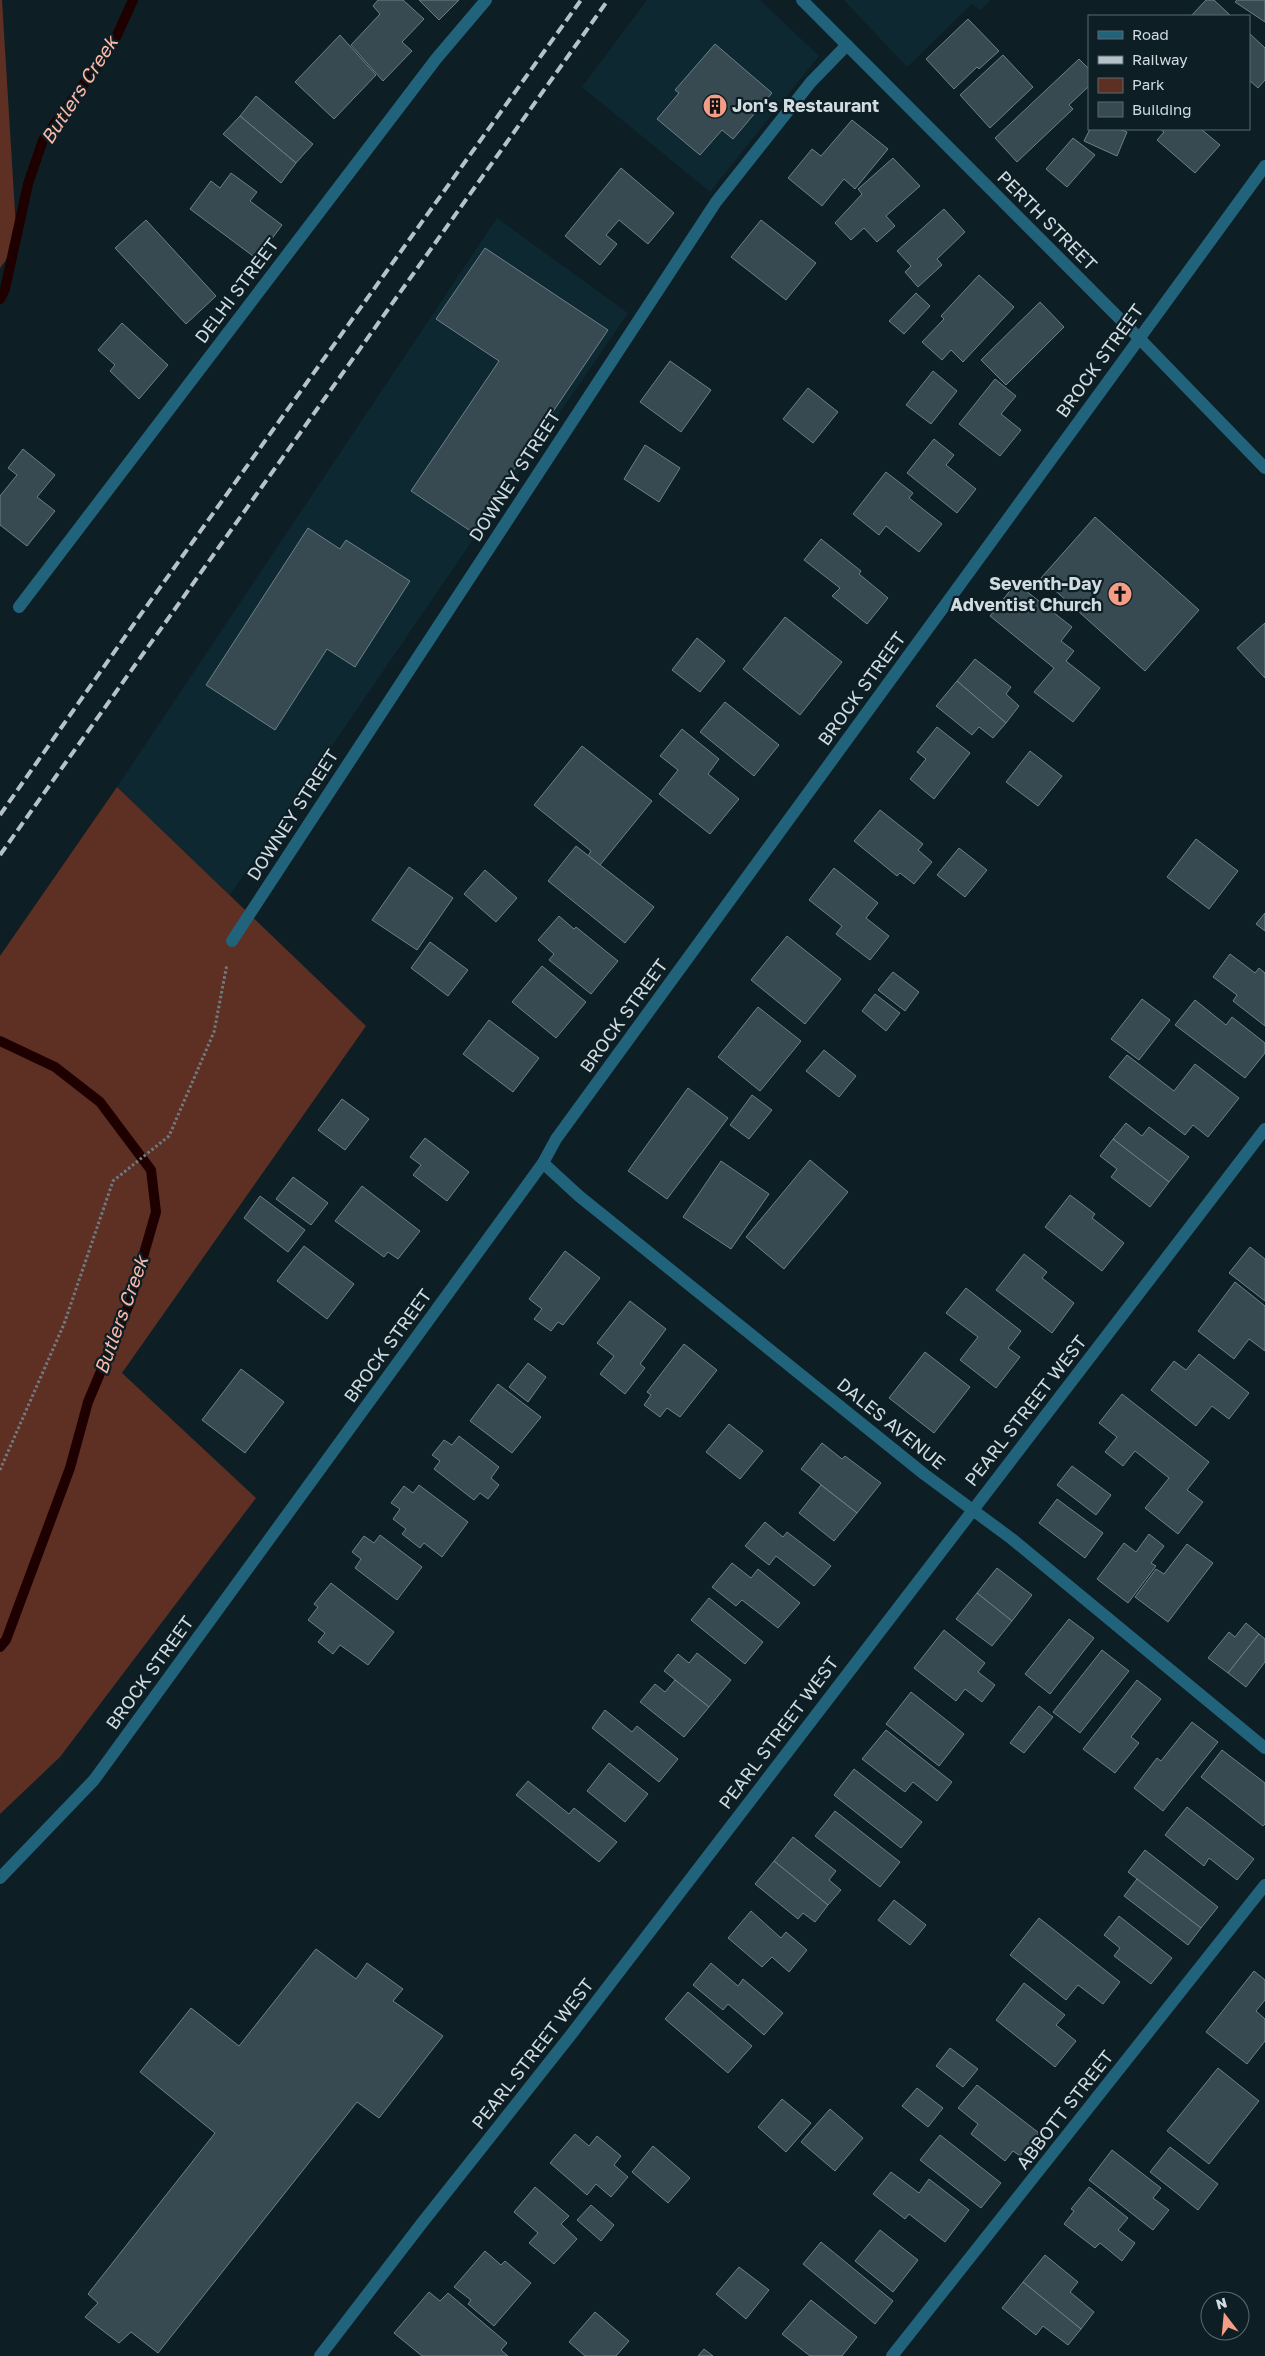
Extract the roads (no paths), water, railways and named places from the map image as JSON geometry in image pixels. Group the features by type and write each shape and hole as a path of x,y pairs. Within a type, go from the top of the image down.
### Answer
{"street":[{"name":"DELHI STREET","path":"19,607 436,59 486,0"},
{"name":"PERTH STREET","path":"802,0 1138,337 1265,468"},
{"name":"DOWNEY STREET","path":"232,940 716,202 811,82 847,45"},
{"name":"BROCK STREET","path":"0,1878 94,1780 543,1163 562,1131 1138,337 1265,166"},
{"name":"PEARL STREET WEST","path":"320,2356 422,2222 570,2036 1265,1129"},
{"name":"DALES AVENUE","path":"543,1163 579,1196 924,1474 973,1509 1265,1748"},
{"name":"ABBOTT STREET","path":"892,2356 1265,1885"}],"waterway":[{"name":"Butlers Creek","path":"0,299 5,289 28,184 43,140 113,44 133,0"},
{"name":"Butlers Creek","path":"0,1041 55,1067 100,1102 151,1170 156,1212 130,1302 88,1402 70,1468 6,1640 0,1647"}],"railway":[{"path":"0,815 136,621 581,0"},
{"path":"0,855 608,0"}],"place":[{"name":"Jon's Restaurant","path":"715,106"},
{"name":"Seventh-Day Adventist Church","path":"1120,594"}]}
